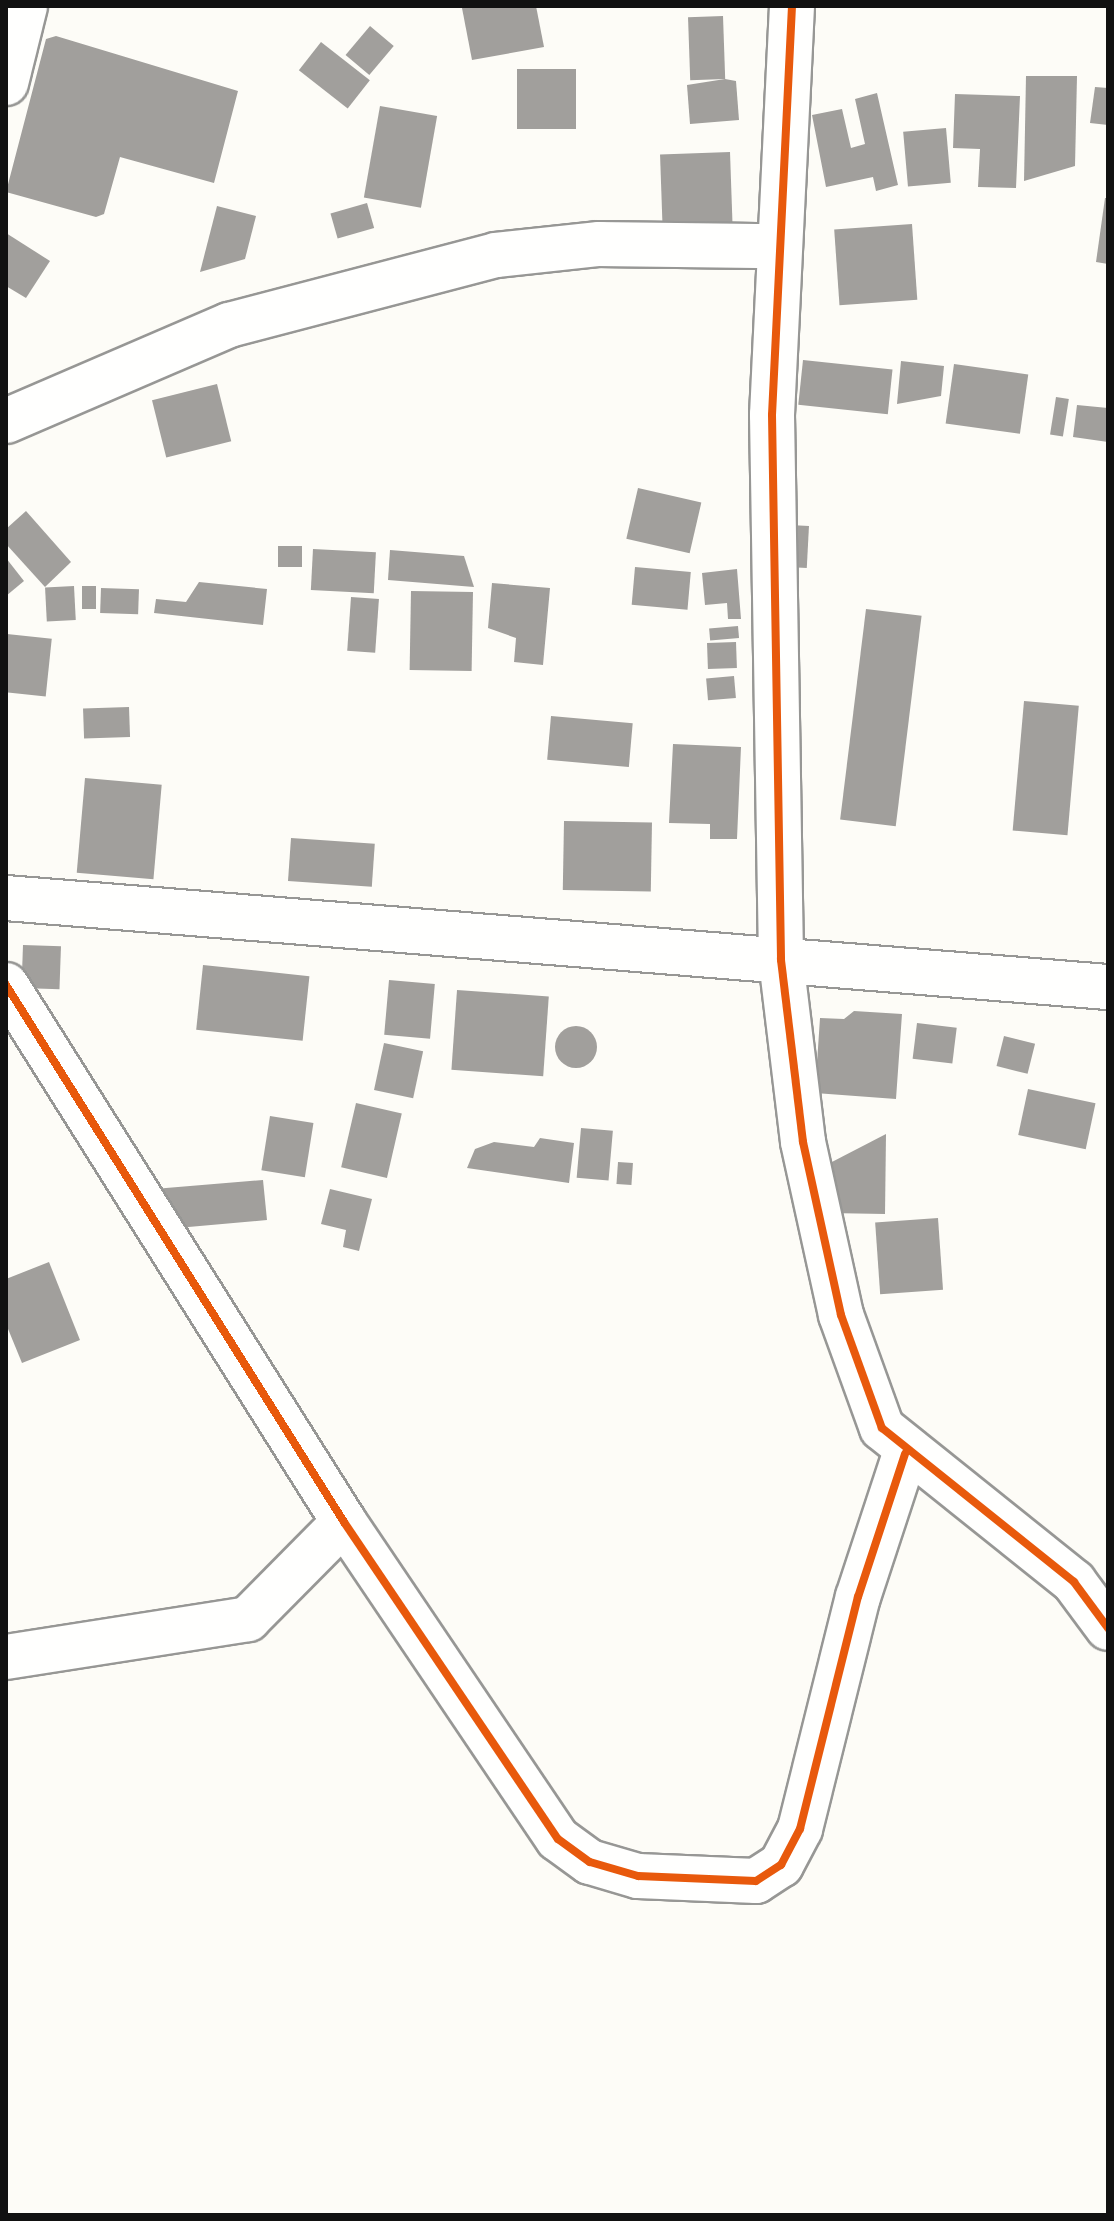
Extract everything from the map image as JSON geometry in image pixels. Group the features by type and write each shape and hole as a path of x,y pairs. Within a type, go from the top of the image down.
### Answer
{"street":[{"path":"6,83 25,6"},
{"path":"792,6 775,246 781,960 803,1142 841,1315 882,1428 905,1454 1074,1582 1108,1628"},
{"path":"6,421 229,325 496,255 599,244 775,246"},
{"path":"6,898 1108,987"},
{"path":"6,985 344,1522 558,1839 590,1862 638,1876 756,1881 781,1865 800,1829 858,1597 905,1454"},
{"path":"6,1657 248,1619 344,1522"}],"building":[{"path":"536,6 544,47 472,60 462,8"},
{"path":"723,16 725,79 690,80 688,17"},
{"path":"370,26 394,46 369,75 346,55"},
{"path":"56,36 238,91 214,183 120,157 104,214 96,217 6,192 46,39"},
{"path":"321,42 370,80 348,109 299,70"},
{"path":"517,69 576,69 576,129 517,129"},
{"path":"1026,76 1077,76 1075,166 1024,181"},
{"path":"725,79 736,81 739,120 690,124 687,85"},
{"path":"1095,87 1108,88 1108,125 1090,123"},
{"path":"877,93 898,185 876,191 873,177 826,187 812,115 842,109 851,148 865,144 855,99"},
{"path":"955,94 1020,96 1016,188 978,187 980,149 953,148"},
{"path":"380,106 437,116 421,208 364,198"},
{"path":"946,128 951,183 908,187 903,132"},
{"path":"730,152 733,231 663,233 660,154"},
{"path":"1105,198 1108,198 1108,264 1096,262"},
{"path":"367,203 374,228 338,238 330,213"},
{"path":"217,206 256,216 245,259 200,272"},
{"path":"912,224 917,300 839,305 834,229"},
{"path":"6,233 50,261 26,298 6,286"},
{"path":"803,360 893,369 888,414 798,405"},
{"path":"901,361 944,366 941,396 897,404"},
{"path":"954,364 1028,374 1020,434 946,423"},
{"path":"217,384 231,441 166,457 152,400"},
{"path":"1056,397 1069,399 1063,437 1050,435"},
{"path":"1077,405 1108,408 1108,442 1073,437"},
{"path":"638,488 701,503 690,553 626,539"},
{"path":"26,511 71,562 45,587 6,544 6,529"},
{"path":"790,525 809,526 807,568 788,567"},
{"path":"278,546 302,546 302,567 278,567"},
{"path":"313,549 376,552 374,593 311,590"},
{"path":"390,550 464,556 474,587 388,580"},
{"path":"6,558 24,581 6,596"},
{"path":"635,567 691,572 687,610 632,605"},
{"path":"737,569 741,619 728,619 727,603 705,605 702,573"},
{"path":"199,582 267,589 263,625 154,613 156,599 186,602"},
{"path":"492,583 550,588 543,665 514,662 516,638 488,628"},
{"path":"74,586 76,620 47,621 45,588"},
{"path":"82,586 96,586 96,609 82,609"},
{"path":"101,588 139,589 138,614 100,613"},
{"path":"411,591 473,592 472,671 410,670"},
{"path":"351,597 379,599 375,653 347,651"},
{"path":"866,609 922,616 896,826 840,819"},
{"path":"738,626 739,638 710,640 709,629"},
{"path":"7,634 52,639 46,696 6,692"},
{"path":"736,642 737,668 708,669 707,643"},
{"path":"734,676 736,698 708,700 706,678"},
{"path":"1024,701 1079,706 1067,835 1013,831"},
{"path":"129,707 130,737 84,739 83,709"},
{"path":"551,716 633,723 629,767 547,760"},
{"path":"673,744 741,747 737,839 710,839 710,824 669,823"},
{"path":"85,778 162,785 153,879 77,873"},
{"path":"564,821 652,823 651,892 563,890"},
{"path":"291,838 375,844 372,887 288,881"},
{"path":"23,945 61,946 59,989 21,988"},
{"path":"203,965 309,976 303,1041 196,1030"},
{"path":"389,980 435,984 430,1039 384,1035"},
{"path":"457,990 549,996 543,1076 451,1070"},
{"path":"854,1011 902,1014 896,1099 815,1093 820,1018 844,1019"},
{"path":"917,1023 957,1028 952,1064 913,1059"},
{"path":"576,1026 591,1032 597,1047 591,1062 576,1068 561,1062 555,1047 561,1032"},
{"path":"1004,1036 1035,1044 1028,1074 997,1066"},
{"path":"384,1043 423,1051 413,1098 374,1090"},
{"path":"1028,1089 1095,1103 1086,1149 1018,1135"},
{"path":"356,1103 402,1114 387,1178 341,1167"},
{"path":"270,1116 313,1123 305,1177 261,1170"},
{"path":"581,1128 613,1131 609,1181 577,1178"},
{"path":"886,1134 885,1214 828,1213 828,1164"},
{"path":"540,1138 574,1143 569,1183 467,1168 475,1149 494,1142 534,1147"},
{"path":"618,1162 633,1163 631,1185 616,1184"},
{"path":"263,1180 267,1220 166,1229 142,1190"},
{"path":"330,1189 372,1199 359,1251 343,1247 346,1230 321,1224"},
{"path":"938,1218 943,1290 880,1294 875,1222"},
{"path":"49,1262 80,1340 22,1363 6,1324 6,1279"}],"cycle path":[{"path":"792,6 772,415 781,960 803,1142 841,1315 882,1428 1074,1582 1108,1628"},
{"path":"6,985 344,1522 558,1839 590,1862 638,1876 756,1881 781,1865 800,1829 858,1597 905,1454"}]}
